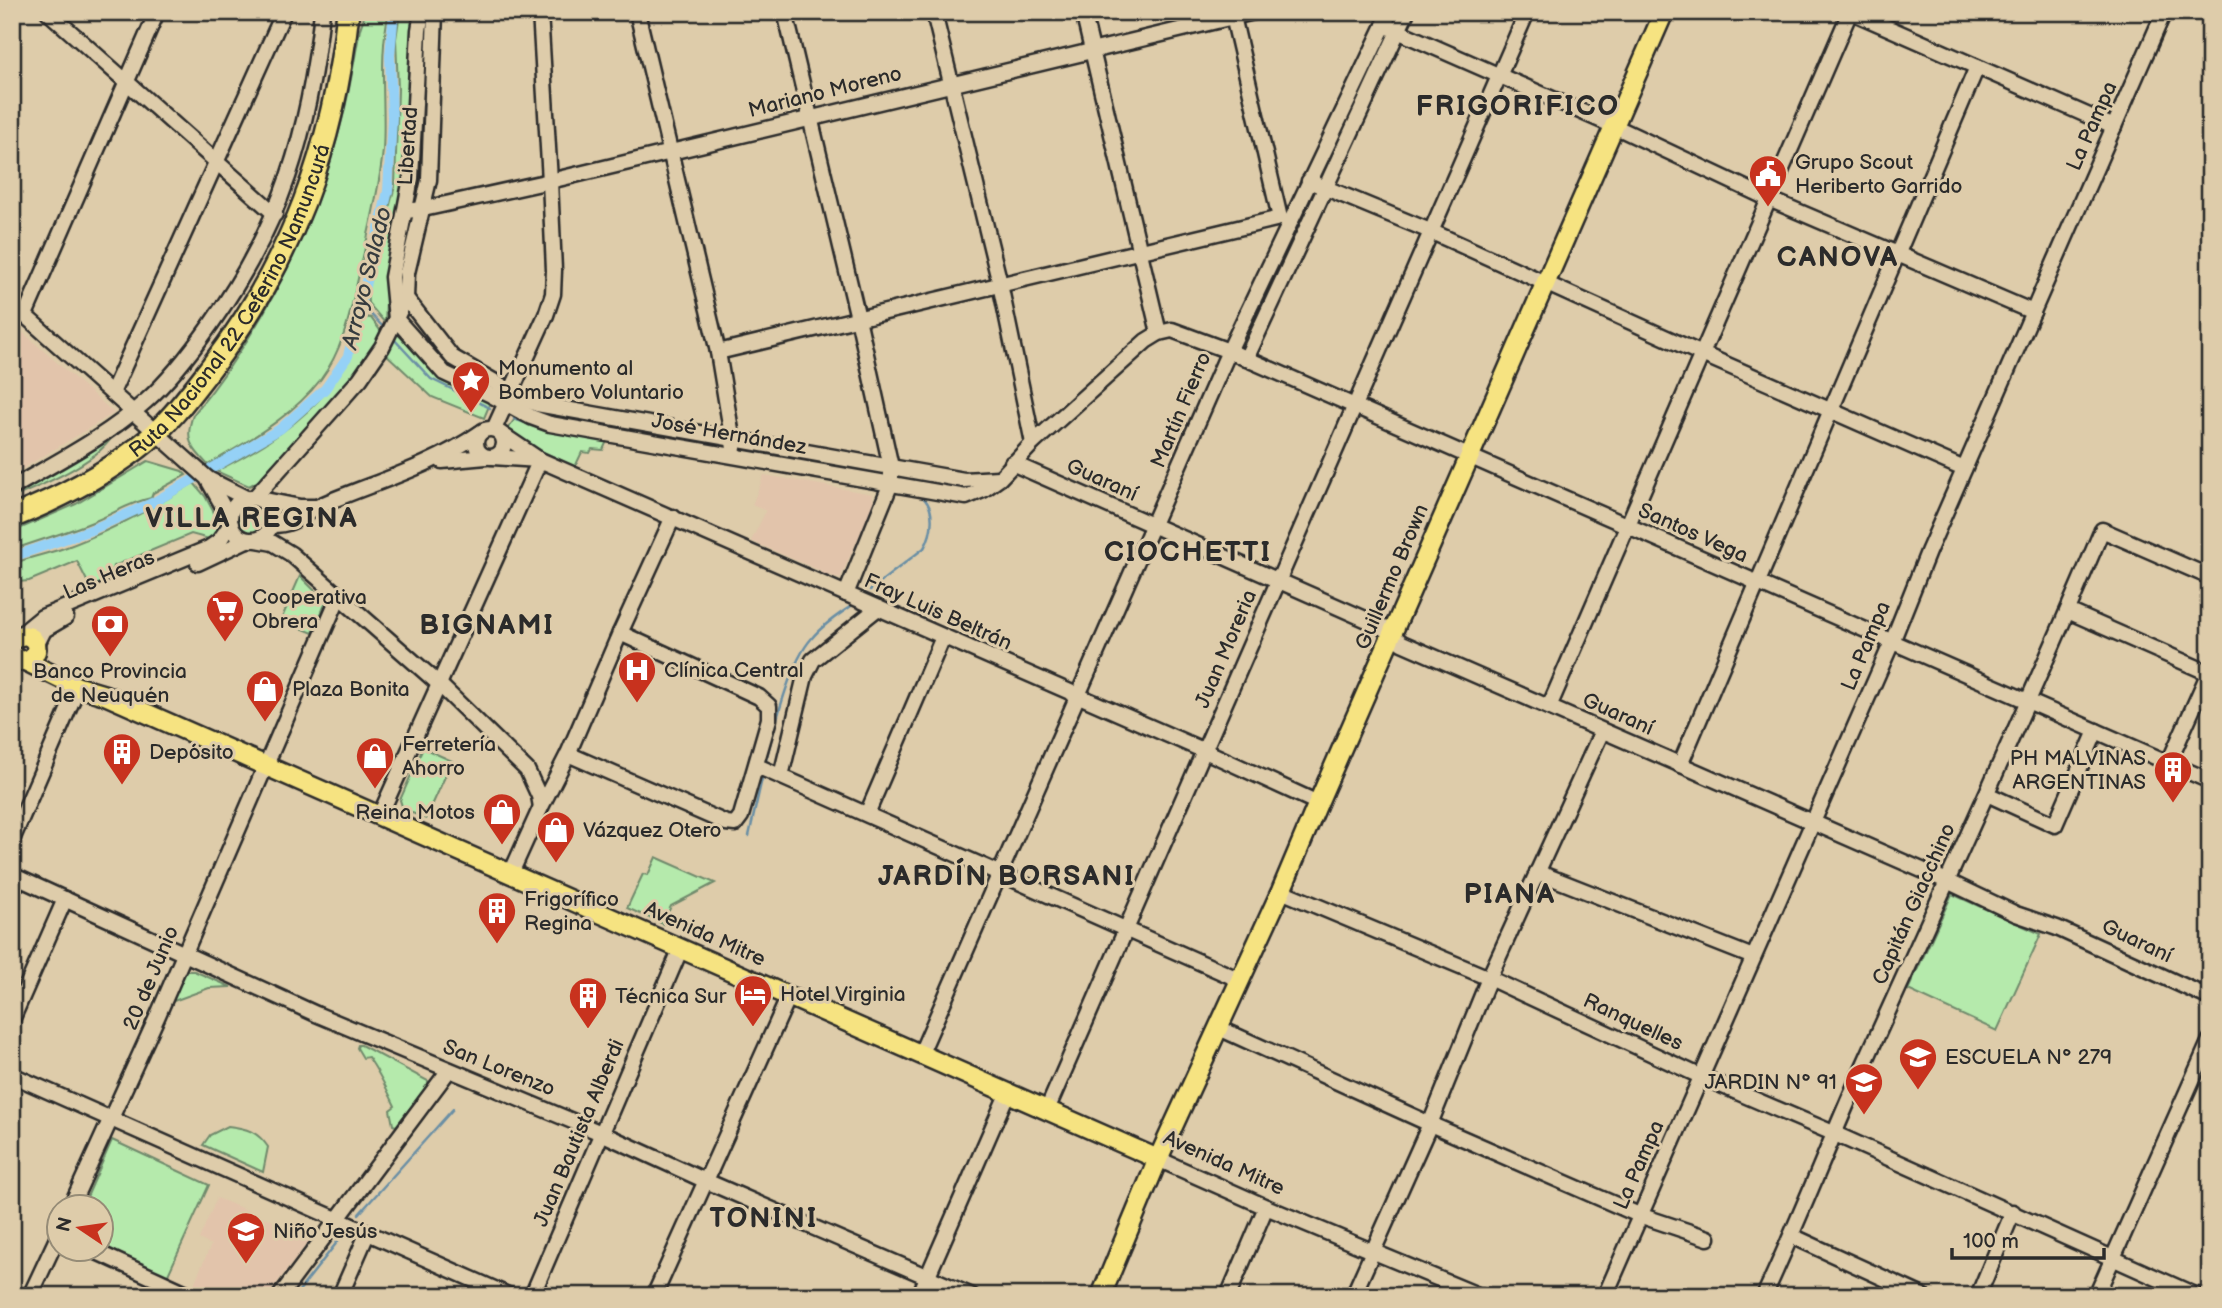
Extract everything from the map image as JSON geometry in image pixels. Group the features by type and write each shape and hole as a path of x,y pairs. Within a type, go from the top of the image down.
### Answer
{"highway":[{"name":"Ruta Nacional 22 Ceferino Namuncurá","path":"12,505 110,453 144,423 177,390 253,285 274,245 302,175 316,128 328,64 333,12"},
{"name":"Ruta Nacional 22 Ceferino Namuncurá","path":"12,517 93,479 132,453 144,423 185,401 232,339 263,291 287,245 314,179 338,84 348,12"}],"main road":[{"name":"Guillermo Brown","path":"1101,1296 1158,1159 1281,891 1664,12"},
{"path":"14,640 29,636 24,656"},
{"name":"Avenida Mitre","path":"24,656 78,687 105,695 1158,1159"},
{"name":"Avenida Mitre","path":"24,656 40,658 46,664 81,680 105,695"}],"street":[{"path":"48,12 275,214"},
{"path":"25,315 157,12"},
{"path":"112,393 284,12"},
{"path":"12,488 96,439 144,423 164,384 208,329 251,263 290,175 306,119 322,12"},
{"name":"Libertad","path":"391,328 392,276 411,177 422,12"},
{"name":"Libertad","path":"253,498 353,388 375,359 406,298 407,273 429,180 435,12"},
{"path":"491,432 503,440 503,447 499,453 489,457 479,453 476,439 491,432 546,315 552,294 554,270 540,12"},
{"path":"637,12 718,352 735,457"},
{"path":"785,12 891,467 891,483 846,594"},
{"path":"1083,12 1159,333"},
{"name":"Mariano Moreno","path":"405,211 550,181 1232,15 1254,12"},
{"name":"Juan Moreria","path":"1047,1110 1527,12"},
{"path":"1549,706 1851,12 2114,127"},
{"name":"La Pampa","path":"1605,1296 2164,12"},
{"path":"1384,19 1399,20 1406,13"},
{"name":"Martín Fierro","path":"1245,359 1406,13"},
{"path":"934,14 1000,284 1033,443"},
{"path":"1232,15 1285,220"},
{"path":"1384,19 1398,31 1614,126 1769,199 2033,312"},
{"name":"Martín Fierro","path":"921,1053 1285,220 1310,180 1384,19"},
{"path":"1681,765 1977,67"},
{"path":"1310,180 1964,469"},
{"path":"718,352 1140,251 1285,220 1305,228"},
{"name":"José Hernández","path":"406,298 452,357 509,397 530,417 550,424 966,497 983,490 1000,478 1033,443 1146,341 1159,333"},
{"path":"12,304 207,478 237,535 273,543 291,554 439,684 527,770 536,775 558,775"},
{"name":"José Hernández","path":"391,328 443,373 509,397 537,404 964,480 1000,478"},
{"name":"Santos Vega","path":"1159,333 1172,330 1229,351 2210,781"},
{"name":"Fray Luis Beltrán","path":"272,525 289,524 317,507 430,462 491,432 540,460 1318,803"},
{"path":"823,473 827,455"},
{"name":"Fray Luis Beltrán","path":"430,462 489,457 540,460"},
{"path":"380,816 540,460"},
{"name":"Guaraní","path":"1012,463 1381,626 1402,643 1947,881 2016,914 2057,928 2210,998"},
{"name":"Fray Luis Beltrán","path":"207,478 253,498 300,507 317,507"},
{"path":"230,522 234,506 253,498 271,510 272,525 267,533 252,540"},
{"path":"511,873 568,754 673,517"},
{"name":"Las Heras","path":"14,640 42,617 209,548 219,541 230,522"},
{"path":"272,525 281,532 291,554"},
{"name":"Capitán Giacchino","path":"1764,1296 1792,1236 1833,1133 1987,794 2102,530 2210,577"},
{"name":"Las Heras","path":"24,656 44,630 54,623 252,540"},
{"name":"20 de Junio","path":"78,1192 184,955 339,596"},
{"path":"777,774 805,676 813,660 878,608"},
{"path":"2068,611 2209,671 2169,762"},
{"path":"568,754 726,823 736,824 741,816 769,719 769,705 760,697 620,633"},
{"path":"867,814 943,637"},
{"path":"12,840 78,687"},
{"path":"1987,794 2055,825 2096,731"},
{"path":"1353,1296 1430,1124 1489,978 1602,732"},
{"path":"757,766 1240,980"},
{"path":"527,770 540,796 541,807"},
{"path":"1537,872 1753,957"},
{"name":"San Lorenzo","path":"12,875 184,955 601,1133 972,1296"},
{"name":"Ranquelles","path":"1281,891 1489,978 1702,1077 2013,1212 2197,1296"},
{"path":"13,1014 65,899"},
{"name":"Juan Bautista Alberdi","path":"532,1296 681,948"},
{"path":"653,1296 789,996"},
{"path":"1219,1028 1640,1215 1708,1238"},
{"path":"2096,1296 2210,1040"},
{"path":"280,1296 449,1070"},
{"path":"12,1074 510,1296"},
{"path":"919,1296 1008,1092"},
{"name":"Avenida Mitre","path":"1158,1159 1480,1296"},
{"path":"1228,1296 1266,1207"},
{"path":"1978,1296 2013,1212"},
{"path":"340,1296 368,1232"},
{"path":"1792,1236 1893,1290 1923,1296"},
{"path":"116,1261 193,1296"},
{"path":"30,1296 46,1262"},
{"path":"2207,1296 2210,1289"}],"shaded area":[{"path":"12,323 114,413 12,475"},
{"path":"764,475 872,494 874,502 840,579 829,575 828,577 821,574 821,571 751,541 766,511 752,505"},
{"name":"Niño Jesús","path":"217,1198 312,1237 267,1296 215,1296 193,1286 211,1245 199,1239"}],"green space":[{"path":"368,12 389,12 383,63 383,150 370,225 342,340 329,367 309,393 269,427 208,465 197,453 189,437 193,415 241,350 300,242 329,167 346,104 360,29"},
{"path":"400,12 411,12 414,22 406,177 388,259 385,323 368,303 367,289 395,186 398,89 396,39"},
{"path":"363,317 371,318 382,333 371,357 264,478 249,486 216,471 265,444 287,428 327,391 355,344"},
{"path":"397,334 488,401 489,406 484,418 432,397 385,353 393,335"},
{"path":"540,410 727,443 726,449 538,417"},
{"path":"515,419 540,429 607,441 603,450 582,452 575,467 510,436 508,428"},
{"path":"115,432 97,453 84,463 12,498 12,491"},
{"path":"148,461 182,471 186,475 153,493 151,498 85,525 12,550 12,532 76,504"},
{"path":"194,483 205,496 218,520 218,527 212,538 191,534 114,566 108,580 90,587 77,561 29,581 18,582 18,578 12,579 12,564 98,535"},
{"path":"251,503 262,507 266,518 262,529 251,533 240,529 236,518 240,507"},
{"path":"300,576 326,602 313,633 281,620"},
{"path":"423,748 452,761 426,819 403,809 400,800"},
{"path":"656,857 715,883 671,906 663,924 627,908 643,874 648,875"},
{"path":"1952,894 2041,934 1997,1031 1908,990"},
{"path":"187,971 194,971 231,987 209,988 171,1002 182,975"},
{"path":"358,1045 428,1081 428,1085 396,1126 393,1125 390,1110 395,1106 376,1069 368,1057 363,1058"},
{"path":"228,1126 251,1132 268,1147 263,1172 203,1145 210,1135"},
{"path":"112,1140 209,1185 167,1277 116,1253 116,1192 89,1192"}],"waterway":[{"name":"Arroyo Salado","path":"12,557 91,530 154,502 280,429 325,389 348,356 388,191 392,118 390,55 394,12"},
{"path":"362,305 386,330"},
{"path":"393,338 431,379 490,408"},
{"path":"514,419 547,430"},
{"path":"870,590 924,548 930,535 932,520 929,505 919,495"},
{"path":"765,764 783,698 796,663 821,628 854,604"},
{"path":"749,836 763,774"},
{"path":"359,1214 453,1109"},
{"path":"295,1296 338,1241"}],"place":[{"name":"Grupo Scout Heriberto Garrido","path":"1768,208"},
{"name":"Monumento al Bombero Voluntario","path":"471,414"},
{"name":"Cooperativa Obrera","path":"225,643"},
{"name":"Banco Provincia de Neuquén","path":"110,658"},
{"name":"Clínica Central","path":"637,704"},
{"name":"Plaza Bonita","path":"265,723"},
{"name":"Depósito","path":"122,786"},
{"name":"Ferretería Ahorro","path":"375,790"},
{"name":"PH MALVINAS ARGENTINAS","path":"2173,804"},
{"name":"Reina Motos","path":"502,846"},
{"name":"Vázquez Otero","path":"556,864"},
{"name":"Frigorífico Regina","path":"497,945"},
{"name":"Hotel Virginia","path":"753,1028"},
{"name":"Técnica Sur","path":"588,1030"},
{"name":"ESCUELA N° 279","path":"1918,1091"},
{"name":"JARDIN N° 91","path":"1864,1116"},
{"name":"Niño Jesús","path":"246,1265"}],"district":[{"name":"FRIGORIFICO","path":"1518,106"},
{"name":"CANOVA","path":"1838,257"},
{"name":"VILLA REGINA","path":"252,518"},
{"name":"CIOCHETTI","path":"1188,552"},
{"name":"BIGNAMI","path":"487,625"},
{"name":"JARDÍN BORSANI","path":"1007,876"},
{"name":"PIANA","path":"1510,894"},
{"name":"TONINI","path":"764,1218"}]}
